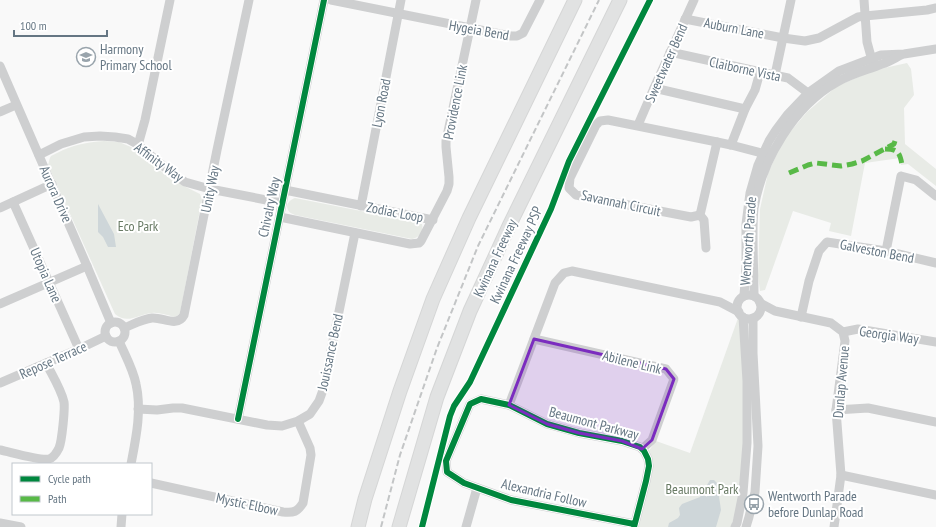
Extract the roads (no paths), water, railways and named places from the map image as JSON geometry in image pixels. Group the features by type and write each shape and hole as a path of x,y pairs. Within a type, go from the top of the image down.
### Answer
{"highway":[{"path":"358,527 365,498 400,391 433,299 469,218 575,0"},
{"name":"Kwinana Freeway","path":"399,527 437,397 470,311 510,224 620,0"},
{"path":"586,70 596,58 629,0"}],"street":[{"path":"138,145 145,120 170,0"},
{"name":"Unity Way","path":"124,328 150,318 176,322 183,317 249,0"},
{"name":"Chivalry Way","path":"238,419 324,0"},
{"name":"Hygeia Bend","path":"331,0 511,36 518,36 524,33 540,0"},
{"name":"Lyon Road","path":"361,206 401,0"},
{"name":"Providence Link","path":"433,220 449,184 446,141 476,0"},
{"name":"Sweetwater Bend","path":"638,126 694,0"},
{"path":"775,75 791,0"},
{"path":"864,0 867,42 872,63"},
{"name":"Auburn Lane","path":"685,19 805,41 820,38 858,17 936,8"},
{"name":"Wentworth Parade","path":"742,526 747,443 746,381 741,315 737,305 743,297 746,266 746,224 752,186 758,165 778,142 799,114 810,96 821,92 872,63 884,64 904,54 936,49"},
{"name":"Claiborne Vista","path":"670,52 788,78 810,96"},
{"name":"Aurora Drive","path":"0,66 111,323"},
{"path":"731,145 745,109 755,90 760,72"},
{"path":"654,88 745,109"},
{"path":"0,112 16,105"},
{"name":"Savannah Circuit","path":"700,215 691,217 576,195 570,188 570,178 596,125 600,121 608,120 768,154"},
{"name":"Affinity Way","path":"39,155 61,144 84,137 100,136 128,139 138,145 185,182 210,189 282,203"},
{"path":"706,248 704,220 700,215 717,142"},
{"name":"Wentworth Parade","path":"742,526 749,517 755,492 758,446 753,353 756,315 761,308 757,299 753,244 754,208 766,167 768,154"},
{"path":"886,251 901,176 916,180 936,196"},
{"path":"0,208 52,184"},
{"name":"Zodiac Loop","path":"280,217 410,244 422,242 433,220 285,190"},
{"name":"Utopia Lane","path":"13,202 79,349"},
{"name":"Jouissance Bend","path":"138,409 157,410 182,408 267,425 282,426 298,421 310,414 319,401 323,390 355,233"},
{"name":"Galveston Bend","path":"801,317 819,251 827,242 886,251 936,263"},
{"path":"0,304 87,266"},
{"path":"509,405 555,283 564,273 572,271 720,302 748,319 756,315"},
{"name":"Wentworth Parade","path":"743,297 747,295 757,299"},
{"path":"720,302 743,297"},
{"name":"Dunlap Avenue","path":"757,299 775,311 831,324 843,332 845,341 836,410 841,475 834,527"},
{"name":"Dunlap Avenue","path":"756,315 775,311"},
{"path":"117,322 124,328 123,337 119,341 110,340 106,336 105,330 111,323 117,322"},
{"name":"Georgia Way","path":"843,332 858,329 936,342"},
{"name":"Repose Terrace","path":"0,383 106,336"},
{"name":"Abilene Link","path":"534,339 666,369 674,379 652,440 642,449"},
{"path":"119,341 134,375 138,397 136,437 131,463"},
{"path":"0,450 39,459 49,459 55,455 59,448 64,418 64,404 62,394 46,363"},
{"name":"Alexandria Follow","path":"509,405 481,399 470,404 446,461 448,472 464,483 511,500 634,526"},
{"name":"Beaumont Parkway","path":"509,405 547,424 579,433 622,440 642,449 648,459 649,466 634,526"},
{"path":"836,410 868,408 936,422"},
{"name":"Mystic Elbow","path":"152,483 283,512 292,512 298,509 303,503 311,455 310,448 298,421"},
{"path":"841,475 936,495"},
{"path":"466,527 477,488"},
{"path":"117,527 122,515"},
{"path":"122,515 122,527"},
{"path":"0,523 21,527"}],"railway":[{"path":"381,527 400,455 437,348 478,246 599,0"}],"place":[{"name":"Harmony Primary School","path":"86,57"},
{"name":"Wentworth Parade before Dunlap Road","path":"754,504"}],"park label":[{"name":"Eco Park","path":"138,226"},
{"name":"Beaumont Park","path":"702,489"}]}
